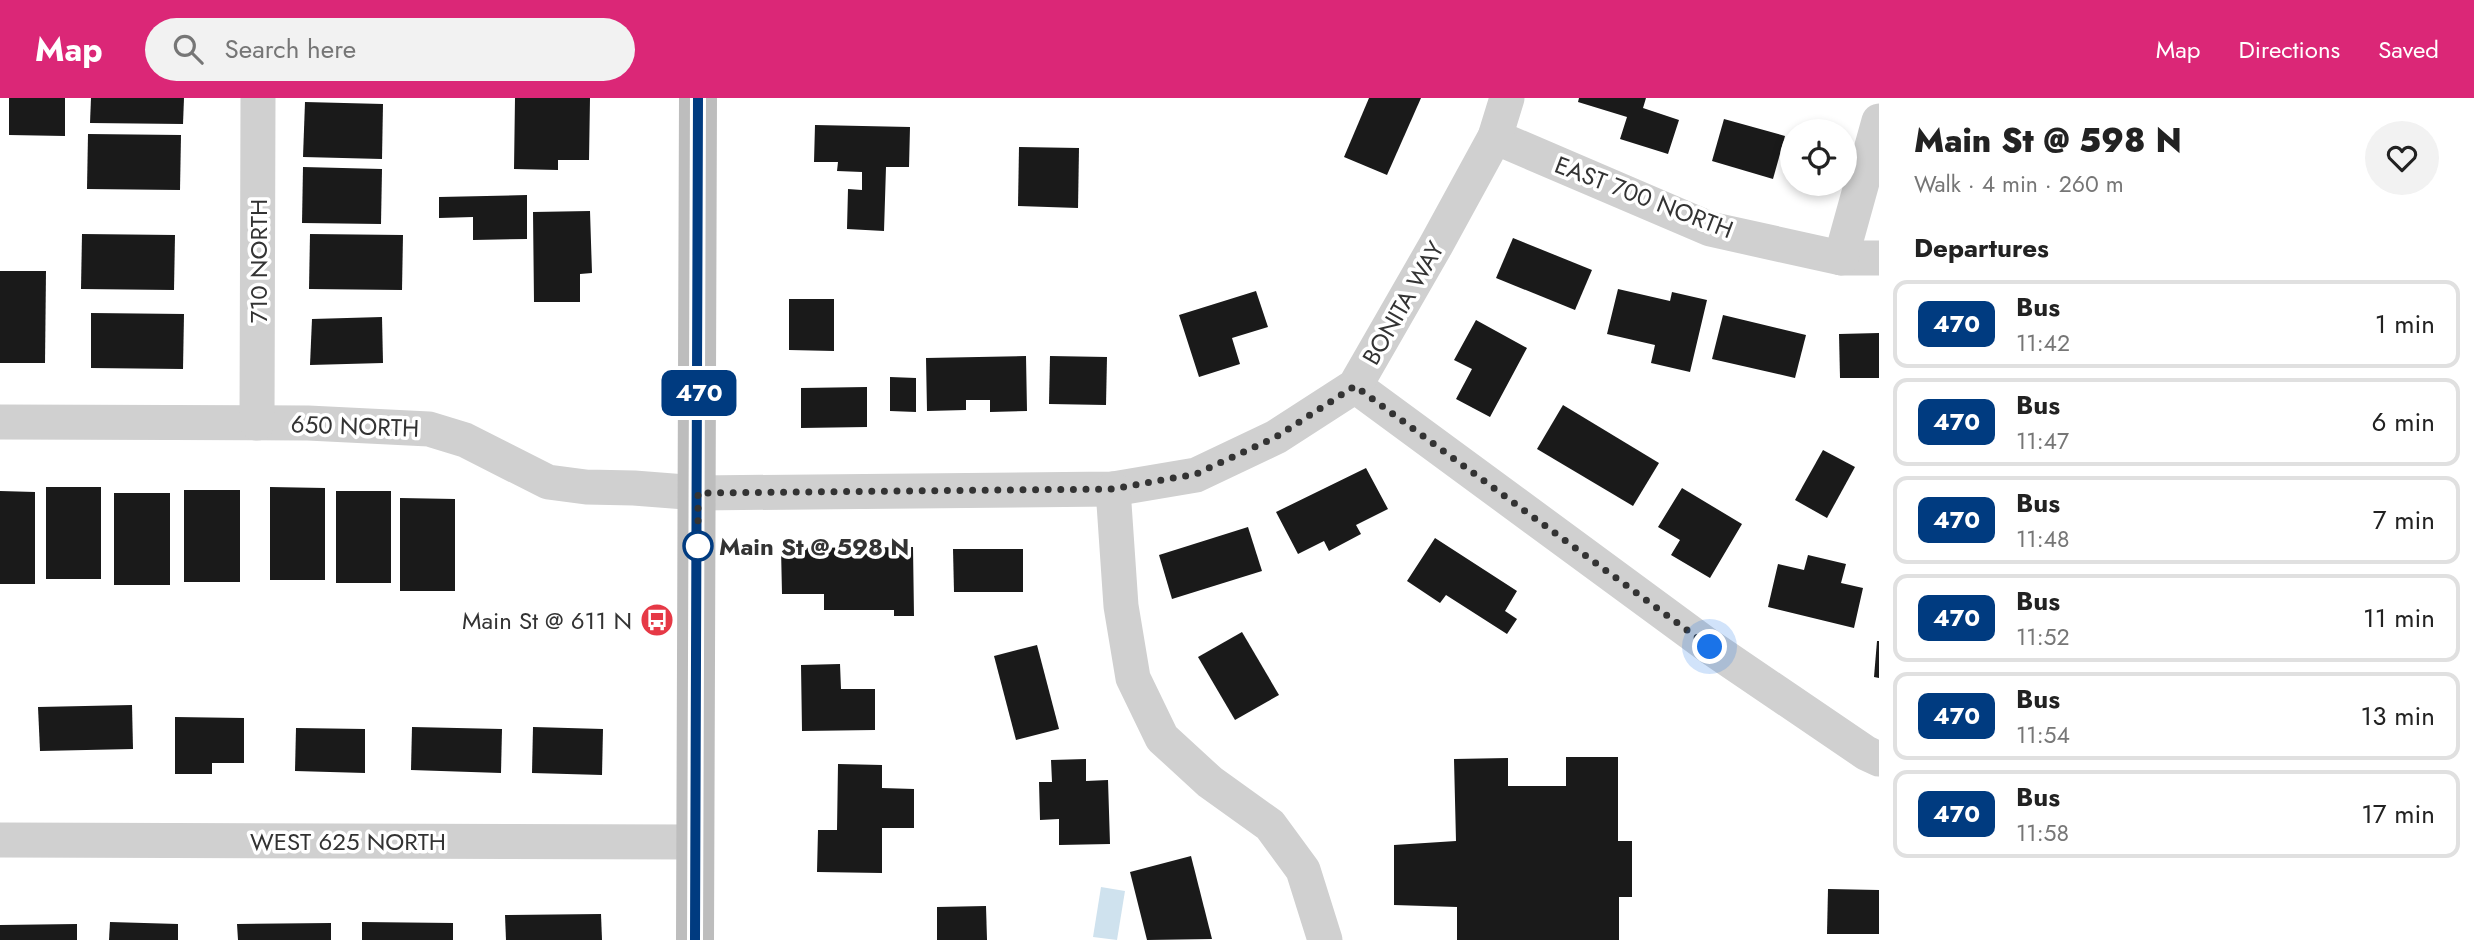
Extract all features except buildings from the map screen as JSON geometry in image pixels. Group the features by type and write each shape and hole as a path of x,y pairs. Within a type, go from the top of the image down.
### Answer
{"main road":[{"path":"695,940 698,98"}],"street":[{"name":"710 NORTH","path":"257,423 258,98"},
{"name":"BONITA WAY","path":"698,493 1113,489 1196,474 1276,437 1355,386 1495,137 1507,98"},
{"path":"1841,258 1879,121"},
{"name":"EAST 700 NORTH","path":"1495,137 1710,229 1841,258 1879,258"},
{"path":"1355,386 1710,647 1866,753 1879,759"},
{"name":"650 NORTH","path":"0,422 257,423 429,429 465,440 548,482 586,487 698,493"},
{"path":"1113,489 1121,606 1133,678 1162,738 1210,782 1270,825 1303,870 1325,940"},
{"name":"WEST 625 NORTH","path":"0,841 695,842"}],"water":[{"path":"1101,887 1125,891 1117,940 1093,937"}],"bus line":[{"name":"470","path":"695,940 699,450 698,98"}],"place":[{"name":"Main St @ 598 N","path":"698,546"},
{"name":"Main St @ 611 N","path":"657,620"}],"route":[{"path":"698,546 698,493 1113,489 1196,474 1276,437 1355,386 1710,647"}]}
